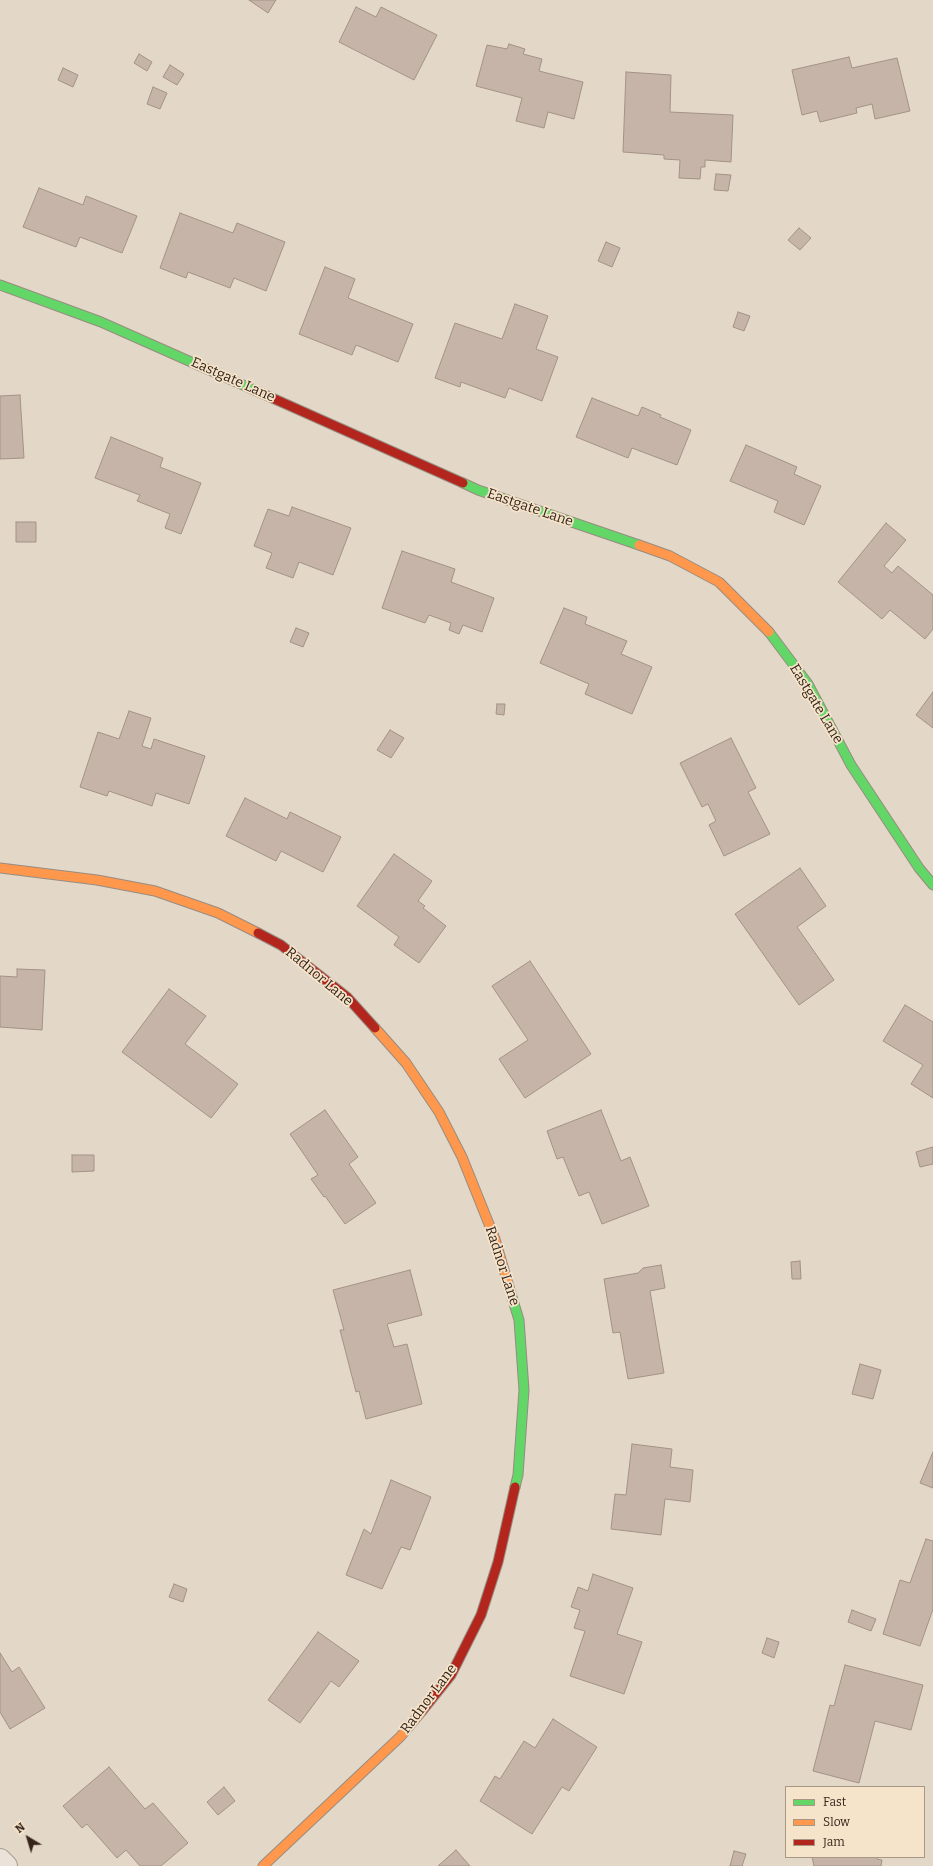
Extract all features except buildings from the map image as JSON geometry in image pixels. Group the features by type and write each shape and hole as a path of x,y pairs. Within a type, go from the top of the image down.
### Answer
{"street":[{"name":"Eastgate Lane","path":"0,285 101,322 478,490 670,556 718,582 766,627 808,684 851,765 919,868 933,885"},
{"name":"Radnor Lane","path":"0,868 98,880 154,891 218,912 281,945 347,998 406,1063 439,1112 462,1157 495,1239 519,1320 524,1390 518,1475 498,1562 481,1615 451,1674 400,1737 263,1866"},
{"path":"0,1860 6,1866"}],"traffic: fast":[{"path":"0,285 101,322 261,393"},
{"path":"463,483 478,490 639,545"},
{"path":"769,632 808,684 851,765 919,868 933,885"},
{"path":"509,1287 519,1320 524,1390 518,1475 515,1487"}],"traffic: slow":[{"path":"639,545 670,556 719,582 769,632"},
{"path":"0,868 97,880 155,891 218,913 258,933"},
{"path":"375,1028 406,1063 439,1112 462,1157 495,1239 509,1287"},
{"path":"263,1866 400,1737 422,1711"}],"traffic: jam":[{"path":"261,393 463,483"},
{"path":"258,933 281,945 347,997 375,1028"},
{"path":"422,1711 451,1675 481,1615 498,1562 515,1487"}]}
